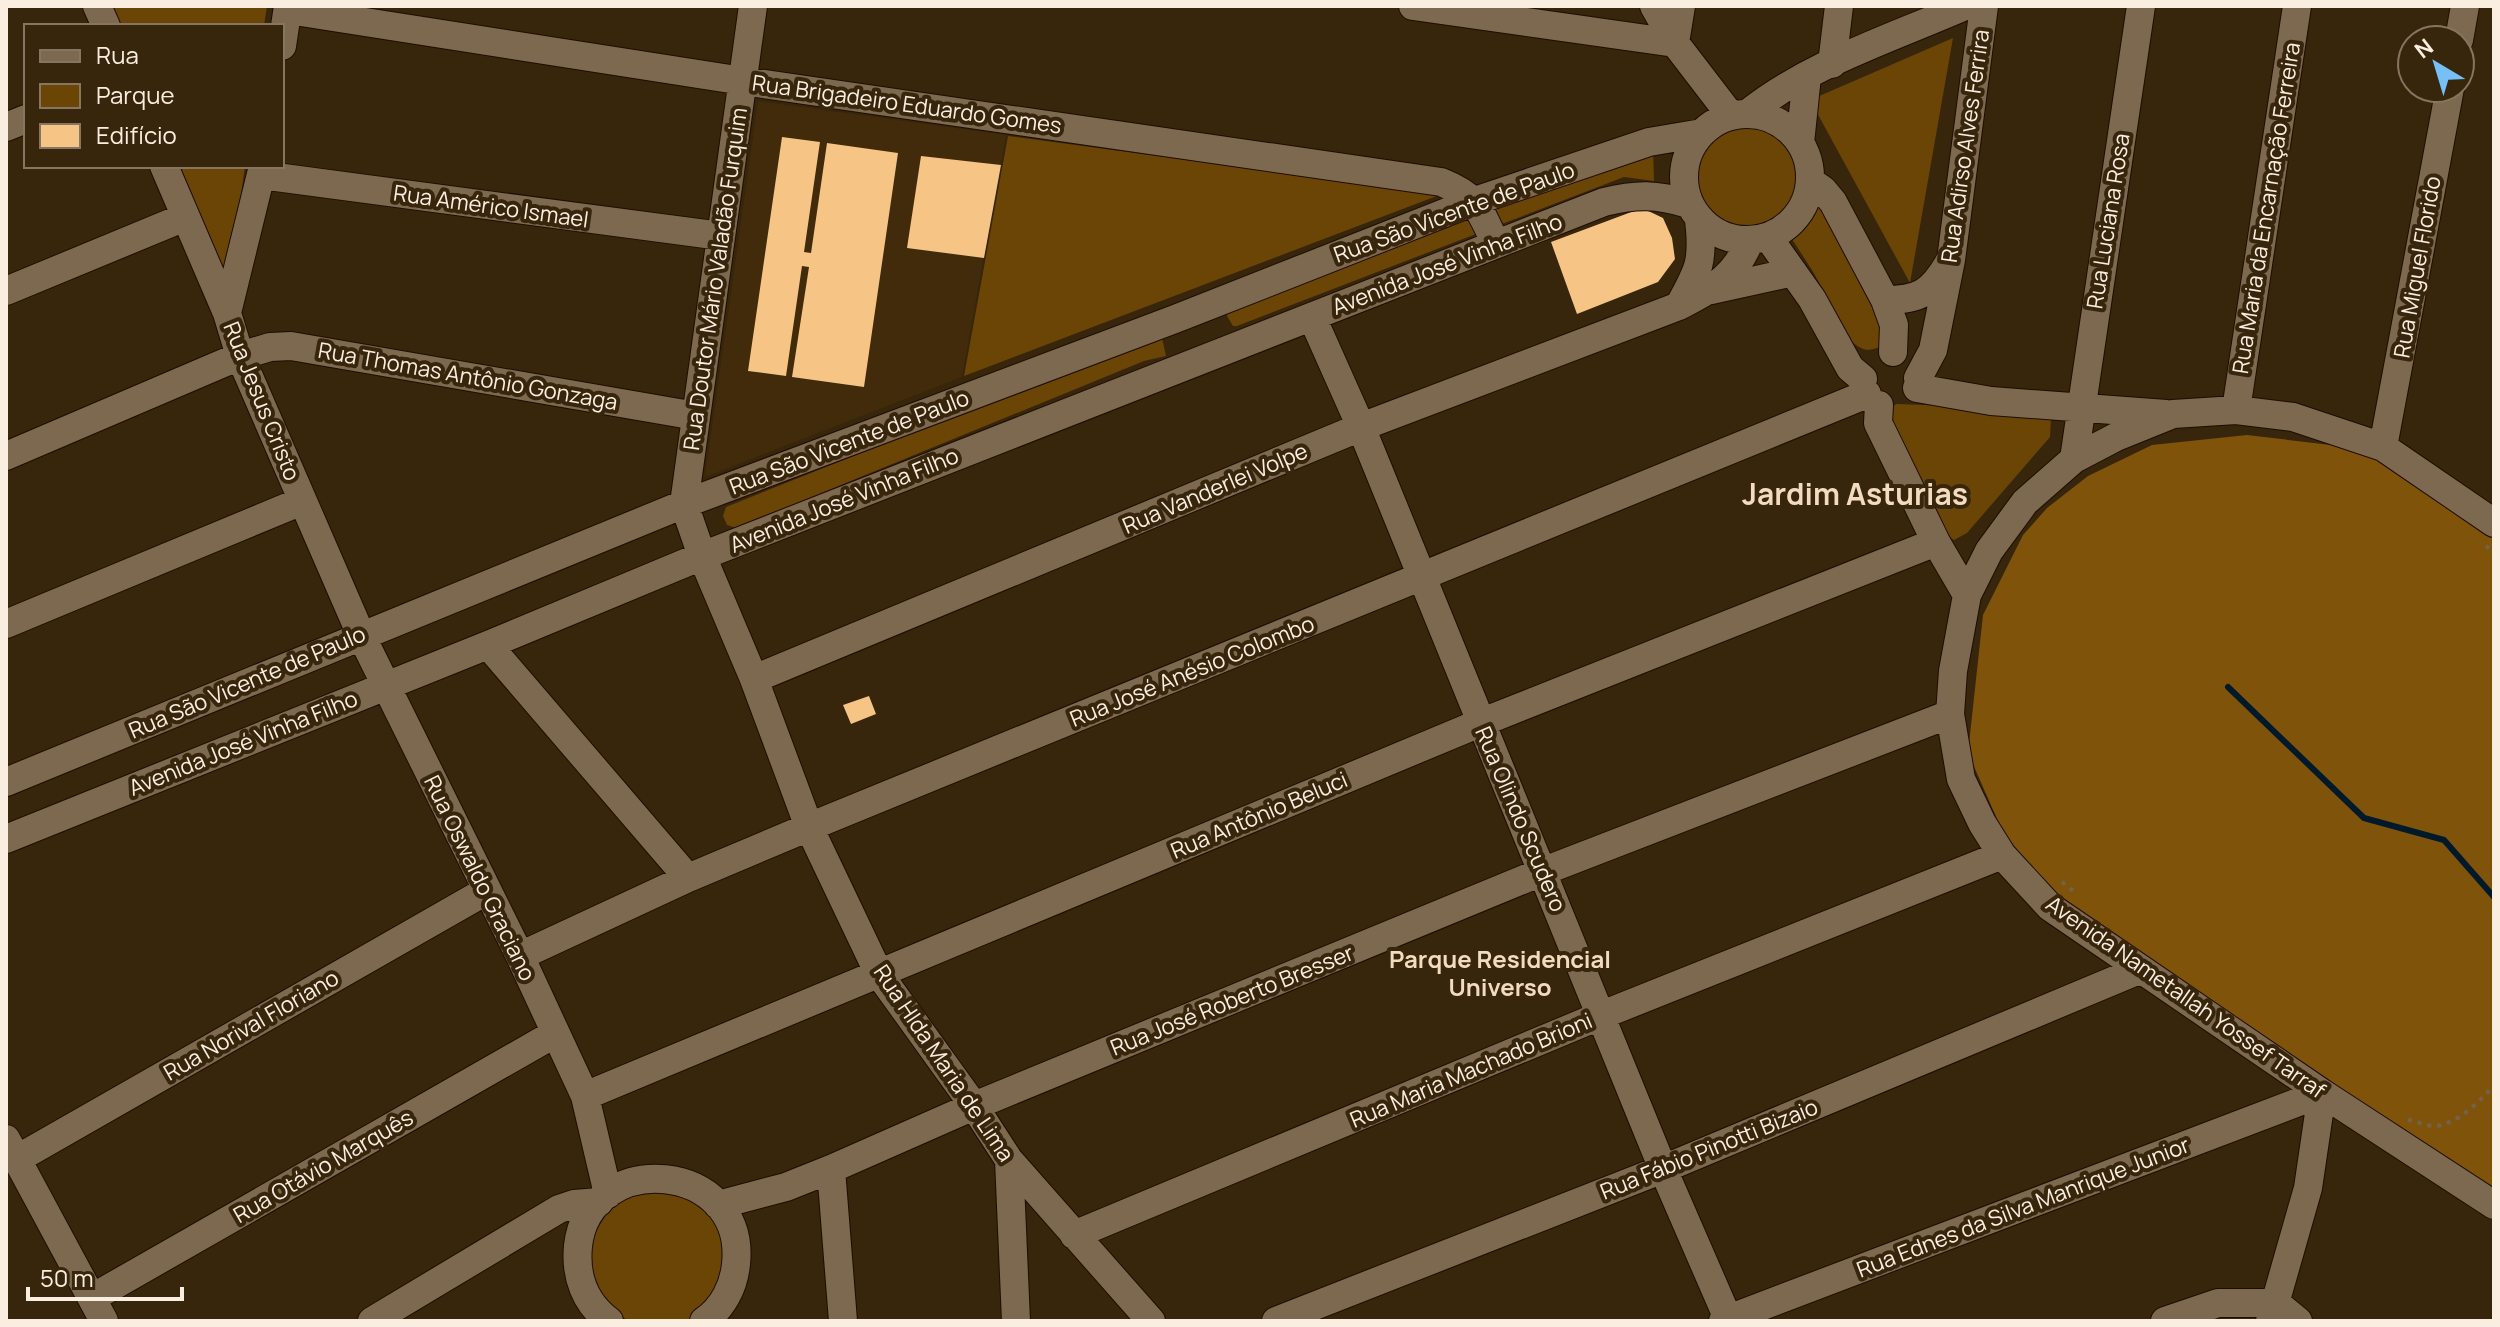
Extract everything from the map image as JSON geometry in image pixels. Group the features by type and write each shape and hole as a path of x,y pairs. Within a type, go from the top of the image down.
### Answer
{"street":[{"name":"Rua Doutor Mário Valadão Furquim","path":"684,504 753,6"},
{"path":"1413,6 1675,43"},
{"path":"1654,6 1675,43 1697,72 1722,123"},
{"path":"1675,43 1681,6"},
{"path":"1800,143 1839,6"},
{"name":"Rua São Vicente de Paulo","path":"6,782 684,504 1175,319 1475,201 1649,142 1722,123 1820,70 1965,6"},
{"name":"Rua Adirso Alves Ferrira","path":"1908,368 1933,350 1948,273 1984,6"},
{"name":"Rua Luciana Rosa","path":"2075,448 2069,407 2141,6"},
{"name":"Rua Maria da Encarnação Ferreira","path":"2236,410 2297,6"},
{"name":"Rua Brigadeiro Eduardo Gomes","path":"288,8 743,81 1441,182 1475,201"},
{"path":"284,33 288,8"},
{"name":"Rua Miguel Florido","path":"2383,447 2447,104"},
{"path":"1679,306 1698,272 1703,249 1683,179 1688,154 1722,123 1777,122 1800,143 1808,161 1810,181 1806,199 1797,215 1784,228 1759,239 1731,239 1714,231 1694,212"},
{"name":"Rua Jesus Cristo","path":"165,168 227,313 240,356 361,635"},
{"path":"227,313 262,170"},
{"name":"Rua Américo Ismael","path":"262,170 721,236"},
{"path":"1759,239 1793,272 1812,299 1850,368 1870,392 1890,407 1901,405 1911,398 1908,368 1885,300 1833,202 1810,181"},
{"name":"Avenida José Vinha Filho","path":"6,839 702,556 1604,202 1635,194 1665,196 1694,212"},
{"path":"1475,201 1496,244"},
{"path":"6,291 185,217"},
{"name":"Rua Vanderlei Volpe","path":"754,679 1361,427 1679,306 1710,290 1728,276 1759,239"},
{"path":"1710,290 1793,272"},
{"path":"1885,300 1906,300 1923,294 1948,273"},
{"path":"1215,302 1236,344"},
{"name":"Rua Olindo Scudero","path":"1312,317 1361,427 1726,1320"},
{"path":"1175,319 1195,362"},
{"name":"Rua Thomas Antônio Gonzaga","path":"6,456 240,356 270,347 291,346 696,416"},
{"path":"1967,595 1936,542 1878,423 1865,370 1876,356 1991,401 2173,414"},
{"name":"Rua José Anésio Colombo","path":"520,956 688,878 809,827 1870,392"},
{"name":"Avenida Nametallah Yossef Tarraf","path":"2489,534 2383,447 2293,417 2236,410 2173,414 2116,437 2075,448 2025,502 1989,551 1967,595 1953,671 1950,714 1961,779 1982,823 2002,855 2050,907 2322,1093 2494,1205"},
{"path":"6,624 302,501"},
{"name":"Rua Hlda Maria de Lima","path":"684,504 809,827 879,974 1009,1160 1151,1321"},
{"name":"Rua Antônio Beluci","path":"585,1096 1480,723 1936,542"},
{"path":"539,624 525,654 527,681 542,708"},
{"name":"Rua Oswaldo Graciano","path":"361,635 520,956 585,1096 594,1124 604,1198"},
{"path":"488,645 688,878"},
{"name":"Rua José Roberto Bresser","path":"718,1205 786,1187 974,1106 1544,871 1950,714"},
{"name":"Rua Maria Machado Brioni","path":"1074,1235 1602,1015 2002,855"},
{"name":"Rua Norival Floriano","path":"11,1149 486,891"},
{"name":"Rua Fábio Pinotti Bizaio","path":"1276,1321 1663,1169 2139,970"},
{"name":"Rua Otávio Marquês","path":"98,1310 554,1034"},
{"path":"2273,1312 2308,1188 2322,1093"},
{"name":"Rua Ednes da Silva Manrique Junior","path":"1726,1320 2322,1093"},
{"name":"Rua Oswaldo Graciano","path":"594,1124 640,1179"},
{"path":"11,1149 98,1310"},
{"path":"1009,1160 1016,1321"},
{"path":"831,1169 843,1321"},
{"path":"372,1321 559,1209 604,1198 640,1179 654,1177 683,1181 708,1195 718,1205 732,1229 737,1253 735,1277 725,1300 704,1321"},
{"name":"Rua José Roberto Bresser","path":"732,1229 786,1187"},
{"path":"600,1318 586,1296 579,1277 577,1258 579,1238 587,1219 604,1198"},
{"path":"512,1238 554,1234 579,1238"},
{"path":"2165,1321 2218,1303 2273,1312 2298,1321"}],"path":[{"path":"2489,534 2494,552"},
{"path":"2055,876 2085,900"},
{"path":"2403,1119 2433,1126 2451,1121 2480,1101 2494,1085"}],"shaded area":[{"path":"758,101 1006,135 1000,166 921,156 908,248 1000,167 962,377 705,477","holes":["782,137 820,142 804,252 811,253 827,143 898,153 864,387 792,377 809,267 802,266 786,376 748,371"]},
{"path":"2247,435 2365,449 2494,536 2494,1192 2055,900 2002,830 1968,753 1983,615 2023,535 2047,508 2088,476 2152,445"}],"green space":[{"path":"108,6 267,6 264,24 115,24"},
{"path":"1953,38 1910,283 1810,100"},
{"path":"1746,124 1766,128 1783,139 1794,156 1798,176 1794,196 1783,213 1766,224 1746,228 1726,224 1709,213 1698,196 1694,176 1698,156 1709,139 1726,128"},
{"path":"1008,136 1442,194 964,376"},
{"path":"1653,148 1654,181 1624,177 1237,326 1233,326 1227,316 1229,307"},
{"path":"176,168 245,168 232,261 227,269 219,271"},
{"path":"1818,200 1886,323 1882,346 1866,350 1852,342 1790,236 1809,218"},
{"path":"1154,336 1162,338 1166,356 1144,361 736,528 727,525 723,516 726,507"},
{"path":"1896,404 2038,409 2051,419 2050,437 1967,533 1954,540 1943,533 1888,412"},
{"path":"651,1190 696,1199 726,1237 728,1268 700,1316 689,1321 630,1321 616,1314 598,1292 588,1265 593,1236 608,1212 631,1195"}],"building":[{"path":"782,137 820,142 804,252 811,253 827,143 898,153 864,387 792,377 809,267 802,266 786,376 748,371"},
{"path":"921,156 1001,165 984,258 907,248"},
{"path":"1642,208 1663,218 1672,238 1675,259 1658,282 1577,314 1551,242"},
{"path":"869,696 876,714 851,724 843,705"}],"waterway":[{"path":"2228,687 2364,818 2444,840 2494,897"}],"district":[{"name":"Jardim Asturias","path":"1855,493"},
{"name":"Parque Residencial Universo","path":"1500,972"}]}
